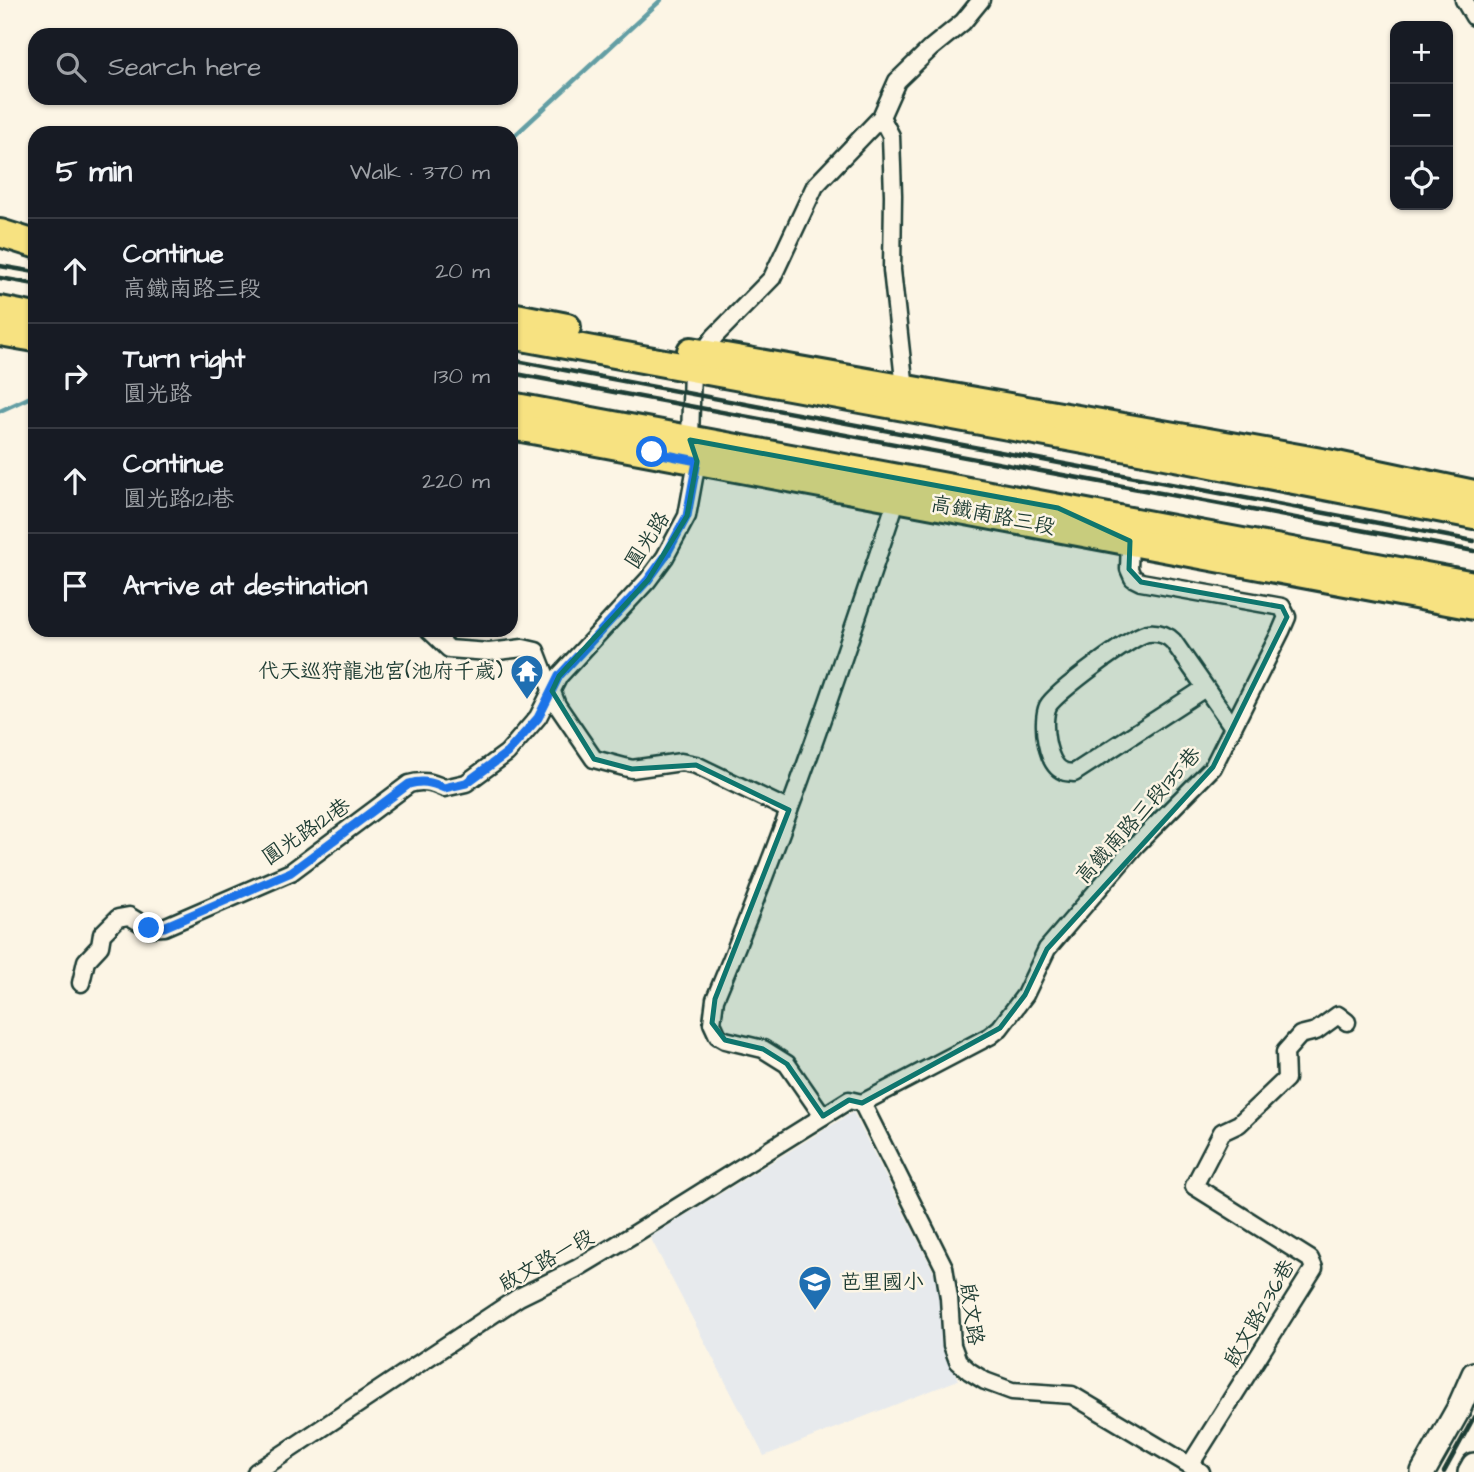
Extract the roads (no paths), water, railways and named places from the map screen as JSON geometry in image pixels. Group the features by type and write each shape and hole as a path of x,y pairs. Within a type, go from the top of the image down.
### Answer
{"main road":[{"path":"0,226 28,231"},
{"path":"0,233 28,242"},
{"path":"0,244 28,249"},
{"path":"0,310 28,316"},
{"path":"518,318 697,361 1474,515"},
{"path":"0,332 28,337"},
{"path":"518,336 905,389 1327,463 1474,494"},
{"name":"高鐵南路三段","path":"518,408 897,498 1474,606"},
{"path":"1044,414 1139,450"},
{"name":"高鐵南路三段","path":"518,427 694,450 1058,508 1474,585"},
{"path":"1058,508 1130,541"},
{"path":"1423,1472 1458,1410 1474,1374"},
{"path":"1470,1472 1474,1465"}],"street":[{"path":"697,361 715,336 772,278 815,186 881,117 897,81 963,22 981,0"},
{"path":"1464,0 1474,17"},
{"path":"881,117 891,136 892,270 905,389"},
{"name":"圓光路","path":"552,691 559,676 648,580 665,557 687,516 694,450 697,361"},
{"path":"823,1116 787,1064 764,1049 725,1040 718,1036 712,1023 715,999 754,907 826,710 897,498"},
{"name":"高鐵南路三段135巷","path":"863,1103 990,1037 1000,1028 1025,995 1047,948 1136,845 1213,767 1287,617 1282,607 1141,582 1133,578 1129,569 1130,541"},
{"path":"1205,688 1074,773 1063,771 1052,762 1047,747 1048,706 1064,690 1134,638 1148,633 1167,635 1233,727"},
{"path":"436,637 449,649 489,652 523,648 536,652 563,715 594,759 632,769 681,762 696,765 789,810"},
{"name":"圓光路121巷","path":"81,983 86,961 100,946 102,934 118,918 129,916 149,928 164,927 291,872 409,784 420,781 444,788 466,783 507,753 538,718 552,691"},
{"name":"啟文路236巷","path":"1196,1469 1314,1268 1310,1259 1194,1186 1222,1132 1239,1124 1286,1079 1285,1052 1300,1035 1316,1031 1338,1015 1347,1022"},
{"name":"啟文路一段","path":"256,1472 519,1297 576,1269 849,1100 863,1103"},
{"name":"啟文路","path":"863,1103 944,1267 952,1345 958,1361 985,1381 1012,1391 1072,1395 1196,1469"}],"waterway":[{"path":"518,133 661,0"},
{"path":"0,411 28,398"}],"railway":[{"path":"0,266 28,271"},
{"path":"0,278 28,283"},
{"path":"518,361 1474,541"},
{"path":"518,374 1474,551"},
{"path":"1444,1472 1474,1417"}],"place":[{"name":"代天巡狩龍池宮(池府千歲)","path":"527,701"},
{"name":"芭里國小","path":"815,1312"}]}
